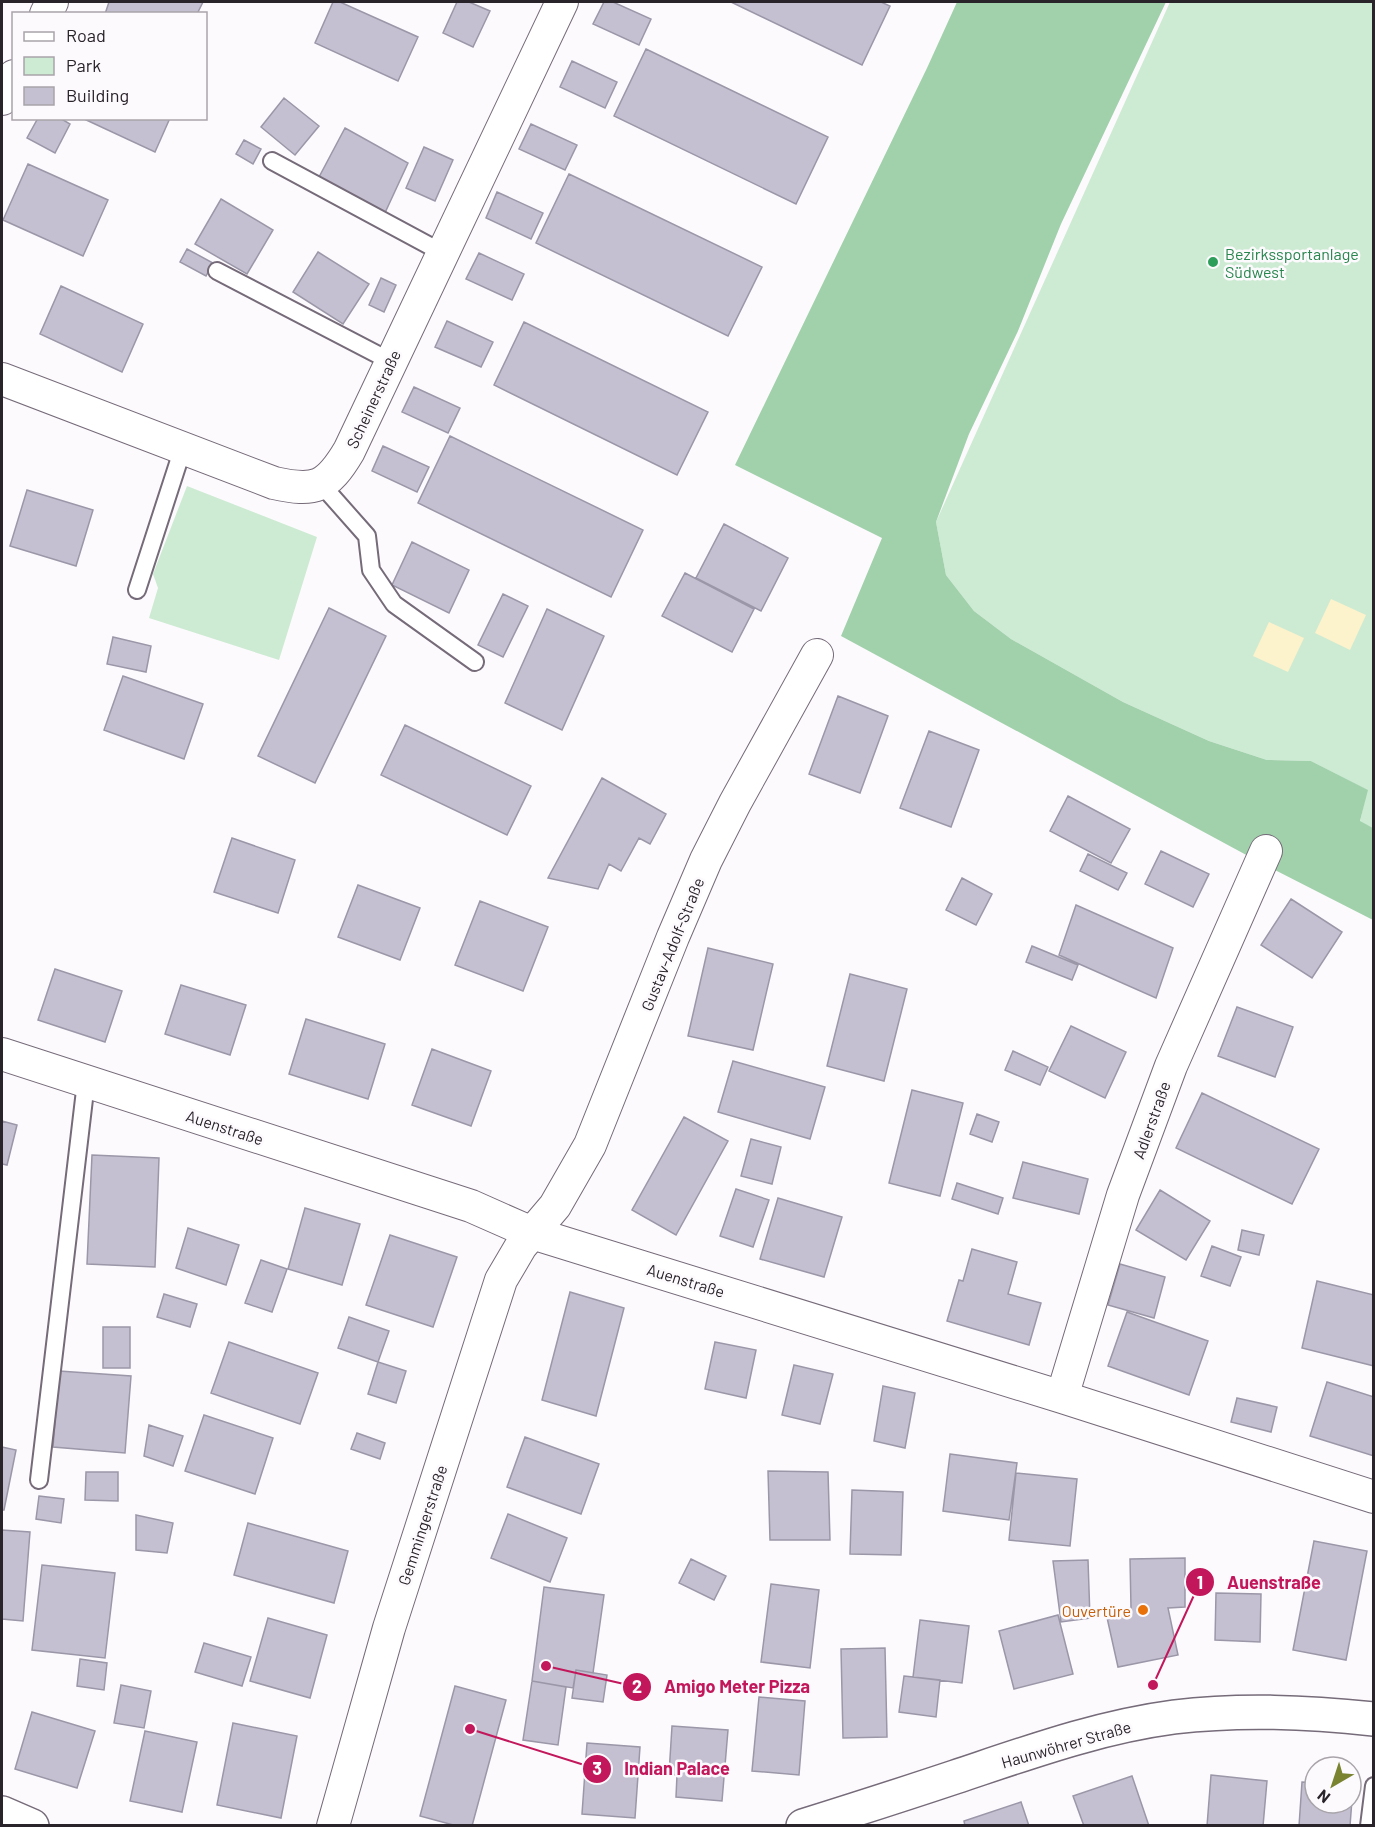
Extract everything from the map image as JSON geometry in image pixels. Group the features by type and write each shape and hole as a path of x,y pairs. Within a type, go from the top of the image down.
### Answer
{"street":[{"name":"Scheinerstraße","path":"321,484 337,471 349,451 562,2"},
{"path":"2,99 12,80"},
{"path":"2,379 274,483 300,489 321,484"},
{"name":"Gustav-Adolf-Straße","path":"532,1233 555,1206 590,1145 706,860 817,655"},
{"name":"Adlerstraße","path":"1062,1397 1123,1196 1167,1076 1266,851"},
{"name":"Auenstraße","path":"2,1054 471,1206 532,1233 1062,1397 1374,1497"},
{"name":"Gemmingerstraße","path":"333,1826 389,1628 501,1280 521,1246 532,1233"},
{"name":"Haunwöhrer Straße","path":"803,1826 1036,1750 1120,1727 1176,1717 1236,1712 1303,1712 1374,1719"},
{"path":"2,1813 32,1826"}],"lane":[{"path":"272,161 443,253"},
{"path":"217,271 390,361"},
{"path":"137,590 183,448"},
{"path":"321,484 367,536 371,570 394,604 475,662"},
{"path":"39,1480 86,1082"},
{"path":"1369,1826 1374,1786"}],"green space":[{"path":"957,2 1166,2 1061,224 1018,331 969,434 936,522 946,575 974,611 1011,639 1123,702 1209,741 1267,760 1311,761 1368,790 1360,821 1373,828 1373,920 1263,864 841,636 882,538 735,465"},
{"name":"Bezirkssportanlage Südwest","path":"1170,2 1373,2 1373,828 1360,822 1367,790 1311,761 1267,760 1209,741 1123,702 1011,639 974,611 946,575 936,522"},
{"path":"187,486 317,537 279,660 149,618 158,588 153,574"}],"sand":[{"path":"1331,599 1366,615 1350,650 1315,633"},
{"path":"1269,622 1304,638 1288,672 1253,656"}],"building":[{"path":"109,2 203,2 198,12 106,12"},
{"path":"333,2 340,2 418,37 398,81 315,43"},
{"path":"457,2 469,2 490,11 473,47 443,33"},
{"path":"604,2 613,2 651,19 639,45 593,24"},
{"path":"731,2 881,2 890,6 862,65"},
{"path":"646,49 828,137 796,204 614,116"},
{"path":"572,61 617,82 605,108 560,87"},
{"path":"284,98 319,126 295,155 261,127"},
{"path":"37,120 63,120 70,124 55,153 27,138"},
{"path":"86,120 169,120 155,152"},
{"path":"531,124 577,145 565,170 519,149"},
{"path":"345,128 408,163 384,215 318,179"},
{"path":"244,140 261,149 253,164 236,154"},
{"path":"424,147 453,160 435,201 406,188"},
{"path":"28,164 108,200 83,256 3,220"},
{"path":"569,174 762,267 728,336 536,243"},
{"path":"497,192 543,213 531,239 486,218"},
{"path":"221,199 273,230 247,274 195,244"},
{"path":"187,249 213,263 206,276 180,262"},
{"path":"318,252 369,284 343,324 293,292"},
{"path":"479,253 524,274 512,300 466,279"},
{"path":"381,278 396,285 384,312 369,305"},
{"path":"61,286 143,324 122,372 40,334"},
{"path":"447,321 493,342 481,367 435,347"},
{"path":"524,322 708,412 677,475 494,385"},
{"path":"414,387 460,408 448,433 402,412"},
{"path":"450,436 643,530 611,597 418,503"},
{"path":"383,446 429,467 417,492 372,471"},
{"path":"27,490 93,510 76,566 10,546"},
{"path":"724,524 788,558 761,611 696,578"},
{"path":"412,542 469,570 449,613 392,585"},
{"path":"685,573 754,609 732,652 662,616"},
{"path":"503,594 528,606 503,657 478,645"},
{"path":"329,608 386,636 315,783 258,756"},
{"path":"547,609 604,636 562,730 505,703"},
{"path":"113,637 151,646 146,672 107,664"},
{"path":"123,676 203,704 184,759 104,730"},
{"path":"838,696 888,716 860,793 809,774"},
{"path":"405,725 531,786 507,835 381,775"},
{"path":"929,731 979,750 951,827 900,808"},
{"path":"602,778 666,814 650,844 639,838 621,871 609,864 598,889 548,878"},
{"path":"1068,796 1130,829 1111,863 1050,831"},
{"path":"232,838 295,860 278,913 214,892"},
{"path":"1161,851 1209,874 1193,907 1145,884"},
{"path":"1088,854 1127,873 1118,890 1080,871"},
{"path":"962,878 992,894 976,925 946,910"},
{"path":"358,885 420,908 400,960 338,937"},
{"path":"1291,899 1342,932 1312,978 1261,945"},
{"path":"480,901 548,927 523,991 455,965"},
{"path":"1076,905 1173,948 1156,998 1059,955"},
{"path":"1032,946 1078,965 1072,980 1026,962"},
{"path":"708,948 773,964 753,1050 688,1036"},
{"path":"55,969 122,991 105,1042 38,1020"},
{"path":"850,974 907,989 884,1081 827,1066"},
{"path":"181,985 246,1005 230,1055 165,1034"},
{"path":"1237,1007 1293,1027 1275,1077 1218,1056"},
{"path":"306,1019 385,1044 368,1099 289,1074"},
{"path":"1071,1026 1126,1052 1105,1098 1049,1071"},
{"path":"432,1049 491,1071 471,1126 412,1105"},
{"path":"1013,1051 1048,1067 1040,1085 1005,1070"},
{"path":"733,1061 825,1087 810,1139 718,1112"},
{"path":"912,1090 963,1103 940,1196 889,1183"},
{"path":"1202,1093 1319,1149 1292,1204 1176,1148"},
{"path":"977,1114 999,1122 992,1142 970,1134"},
{"path":"684,1117 728,1141 676,1235 632,1210"},
{"path":"2,1121 17,1125 7,1165 2,1164"},
{"path":"751,1139 781,1147 772,1184 741,1176"},
{"path":"92,1155 159,1158 155,1267 87,1264"},
{"path":"1023,1162 1088,1179 1079,1214 1013,1198"},
{"path":"957,1183 1003,1198 998,1214 952,1199"},
{"path":"736,1189 769,1200 753,1247 720,1236"},
{"path":"1160,1190 1210,1221 1186,1260 1136,1230"},
{"path":"778,1198 842,1217 824,1277 760,1259"},
{"path":"305,1208 360,1224 342,1285 288,1269"},
{"path":"188,1228 239,1245 226,1285 176,1268"},
{"path":"1242,1230 1264,1235 1259,1255 1238,1250"},
{"path":"390,1235 457,1257 433,1327 366,1305"},
{"path":"1212,1246 1241,1257 1230,1286 1201,1276"},
{"path":"972,1249 1017,1262 1008,1294 1041,1303 1029,1345 947,1321 959,1280 963,1281"},
{"path":"261,1260 287,1269 272,1312 245,1303"},
{"path":"1120,1264 1165,1277 1154,1318 1108,1305"},
{"path":"1317,1281 1374,1295 1374,1366 1302,1348"},
{"path":"570,1292 624,1308 596,1416 542,1400"},
{"path":"164,1294 197,1304 190,1327 157,1317"},
{"path":"1127,1312 1208,1341 1189,1395 1108,1366"},
{"path":"349,1317 389,1331 378,1362 338,1348"},
{"path":"103,1327 130,1327 130,1368 103,1368"},
{"path":"229,1342 318,1373 300,1424 211,1393"},
{"path":"715,1342 756,1350 746,1398 705,1389"},
{"path":"378,1362 406,1371 396,1403 368,1394"},
{"path":"794,1365 833,1374 820,1424 782,1415"},
{"path":"59,1371 131,1376 125,1453 53,1447"},
{"path":"1327,1382 1374,1397 1374,1456 1310,1436"},
{"path":"883,1386 915,1393 905,1448 874,1441"},
{"path":"1237,1398 1277,1407 1271,1432 1231,1422"},
{"path":"204,1415 273,1438 255,1494 185,1471"},
{"path":"149,1425 183,1436 173,1466 144,1456"},
{"path":"357,1433 385,1443 380,1459 351,1449"},
{"path":"525,1437 599,1464 581,1514 507,1487"},
{"path":"2,1447 16,1450 4,1510 2,1510"},
{"path":"950,1454 1017,1463 1009,1520 943,1511"},
{"path":"768,1471 828,1472 830,1540 770,1540"},
{"path":"86,1472 118,1472 118,1501 85,1500"},
{"path":"1016,1473 1077,1479 1070,1546 1009,1540"},
{"path":"852,1490 903,1492 901,1555 850,1554"},
{"path":"39,1496 64,1499 61,1523 36,1519"},
{"path":"508,1514 567,1538 550,1582 491,1558"},
{"path":"136,1515 173,1523 167,1553 136,1550"},
{"path":"248,1523 348,1551 334,1603 234,1575"},
{"path":"2,1530 30,1532 23,1621 2,1619"},
{"path":"1314,1541 1367,1551 1346,1660 1293,1650"},
{"name":"Ouvertüre","path":"1185,1558 1185,1607 1168,1608 1178,1655 1118,1667 1106,1613 1131,1608 1130,1559"},
{"path":"691,1559 726,1576 714,1600 679,1583"},
{"path":"1088,1560 1090,1618 1061,1622 1053,1561"},
{"path":"42,1565 115,1573 105,1658 32,1650"},
{"path":"771,1584 819,1590 810,1668 761,1662"},
{"path":"544,1587 604,1595 593,1673 576,1670 573,1688 532,1681"},
{"path":"1216,1593 1261,1594 1260,1642 1215,1640"},
{"path":"1058,1615 1073,1674 1014,1689 999,1631"},
{"path":"268,1618 327,1635 310,1698 250,1681"},
{"path":"920,1620 969,1626 962,1683 913,1677"},
{"path":"204,1643 251,1657 242,1686 195,1672"},
{"path":"885,1648 887,1737 843,1738 841,1649"},
{"path":"80,1659 107,1663 104,1690 77,1686"},
{"path":"576,1670 607,1675 603,1702 572,1698"},
{"path":"904,1676 940,1680 936,1717 899,1712"},
{"path":"532,1681 566,1687 558,1745 523,1740"},
{"path":"121,1685 151,1691 144,1728 114,1723"},
{"path":"455,1686 506,1700 472,1826 457,1826 420,1816"},
{"path":"759,1697 805,1701 799,1775 752,1771"},
{"path":"32,1712 95,1731 77,1788 15,1769"},
{"path":"233,1723 297,1736 281,1818 217,1805"},
{"path":"672,1726 728,1730 722,1801 676,1797 677,1775 669,1774"},
{"path":"145,1731 197,1742 182,1812 130,1801"},
{"path":"587,1743 640,1747 635,1818 582,1814"},
{"path":"1211,1775 1267,1781 1263,1826 1207,1826"},
{"path":"1132,1776 1149,1826 1084,1826 1073,1796"},
{"path":"1302,1782 1303,1815 1351,1815 1350,1826 1299,1826"},
{"path":"1021,1802 1029,1826 965,1826 964,1821"}],"place":[{"name":"Bezirkssportanlage Südwest","path":"1213,262"},
{"name":"Ouvertüre","path":"1143,1610"},
{"name":"Amigo Meter Pizza","path":"546,1666"},
{"name":"Auenstraße","path":"1153,1685"},
{"name":"Indian Palace","path":"470,1729"}]}
